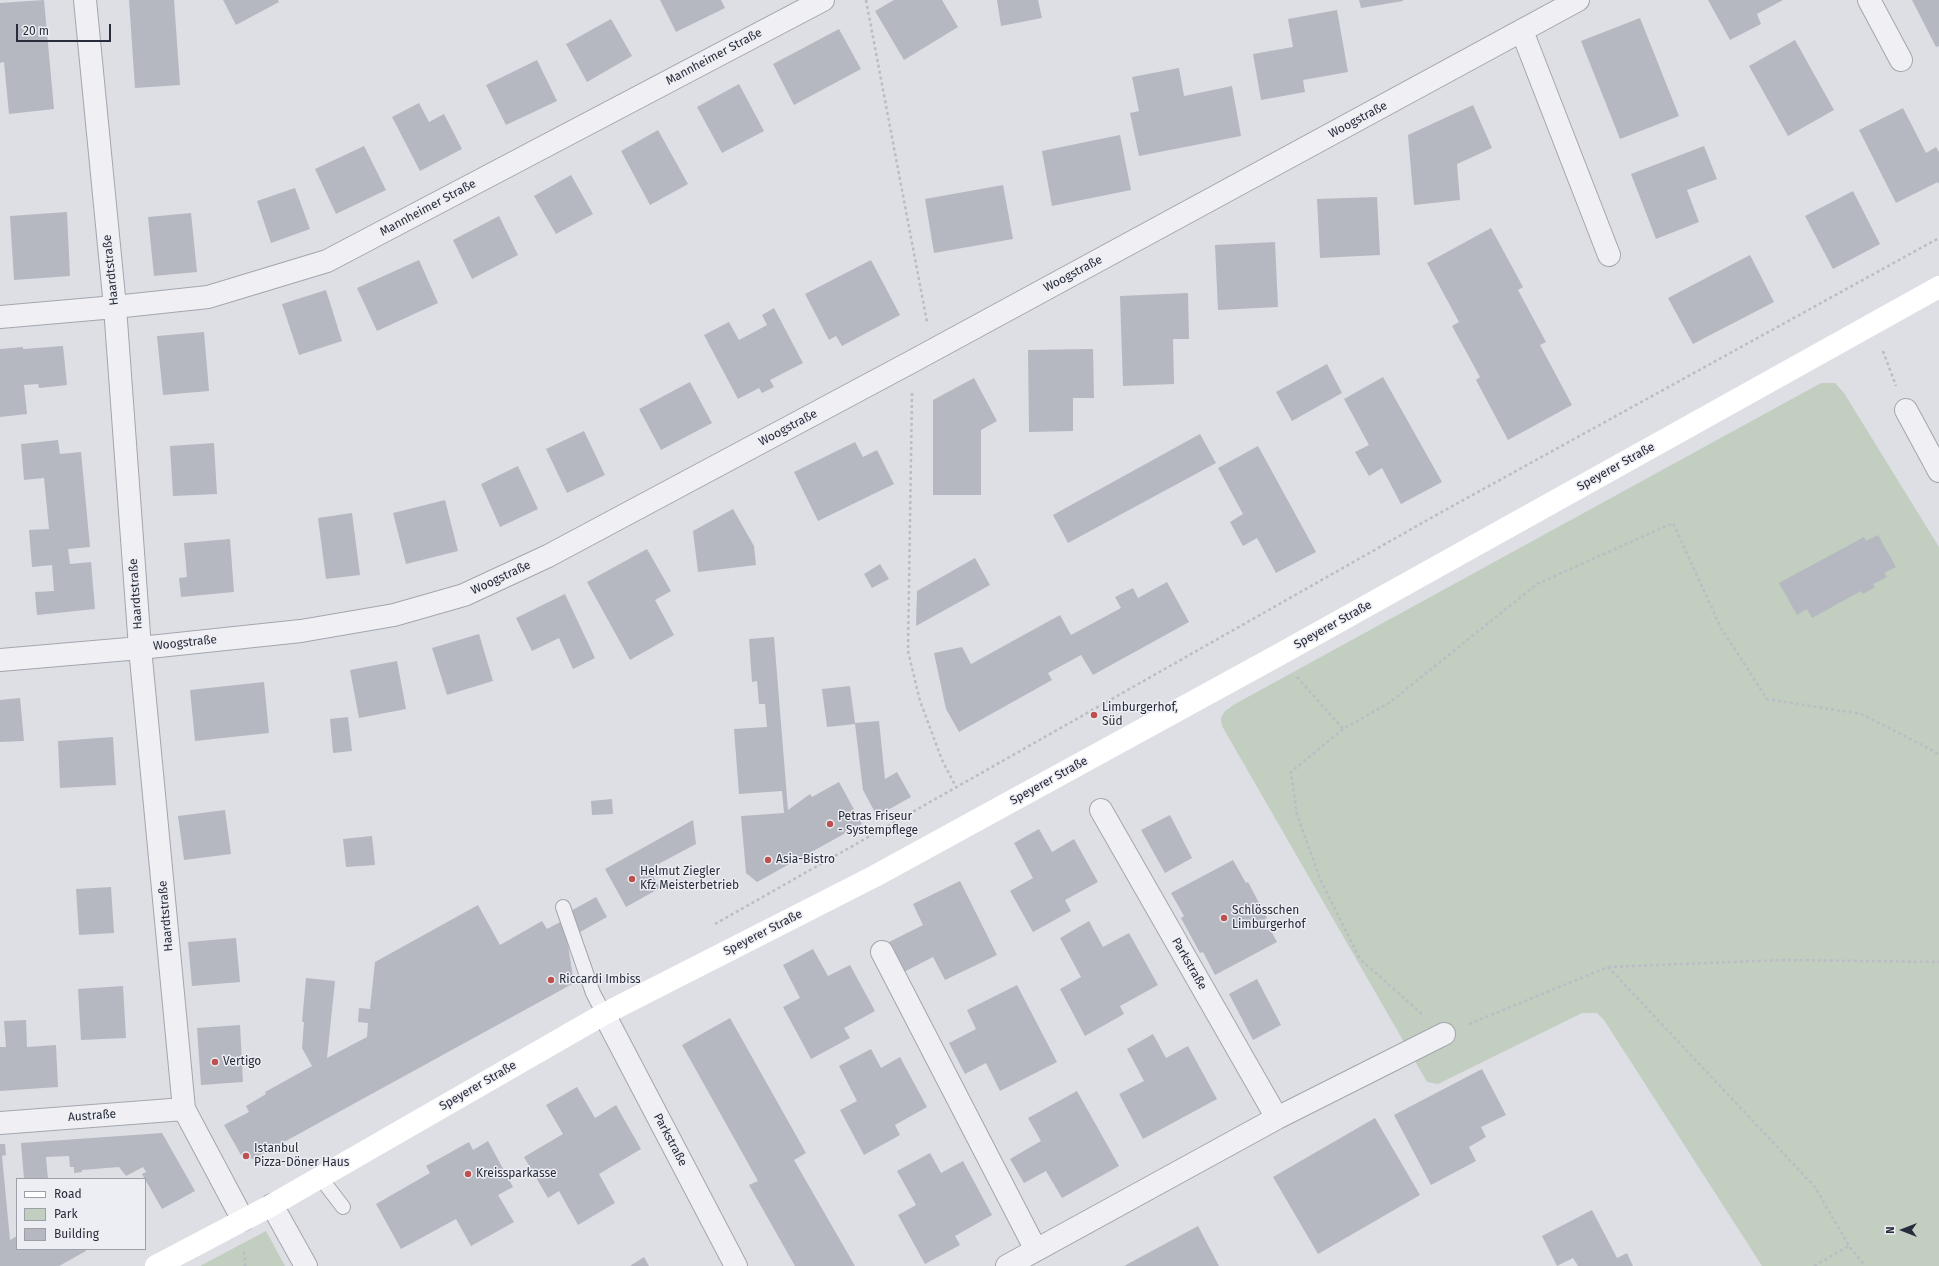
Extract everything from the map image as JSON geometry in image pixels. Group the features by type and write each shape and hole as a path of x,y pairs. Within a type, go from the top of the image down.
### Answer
{"street":[{"name":"Haardtstraße","path":"85,0 115,307 140,648 184,1109 243,1220"},
{"name":"Mannheimer Straße","path":"0,317 208,297 327,261 823,0"},
{"name":"Woogstraße","path":"0,660 140,648 301,631 394,615 464,595 548,556 913,361 1522,32 1578,0"},
{"path":"1869,0 1902,60"},
{"path":"1522,32 1609,255"},
{"name":"Speyerer Straße","path":"156,1266 272,1205 604,1014 875,876 1284,652 1939,287"},
{"path":"1906,410 1939,471"},
{"name":"Parkstraße","path":"1101,810 1277,1118"},
{"path":"882,952 1036,1250"},
{"name":"Parkstraße","path":"604,1014 736,1266"},
{"path":"1008,1266 1277,1118 1444,1034"},
{"name":"Austraße","path":"0,1124 184,1109"},
{"path":"272,1205 306,1266"}],"lane":[{"path":"563,908 593,993 604,1014"},
{"path":"320,1177 343,1207"}],"path":[{"path":"866,0 932,350"},
{"path":"709,927 1438,514 1939,238"},
{"path":"1844,340 1881,348 1906,410"},
{"path":"913,361 908,651 920,701 942,760 956,787"},
{"path":"1939,755 1861,714 1767,699 1721,628 1673,523 1537,584 1389,703 1343,729 1291,772 1298,815 1321,881 1360,959 1444,1034 1608,967 1783,960 1939,962"},
{"path":"1284,652 1297,676 1343,729"},
{"path":"1608,967 1815,1187 1849,1246 1864,1266"},
{"path":"1814,1266 1849,1246"}],"green space":[{"path":"1821,383 1835,383 1844,393 1939,547 1939,1266 1762,1266 1604,1020 1597,1013 1582,1013 1438,1084 1427,1082 1222,726 1221,718 1225,711 1235,704"},
{"path":"266,1231 285,1266 200,1266"}],"building":[{"path":"44,0 54,109 9,114 4,62 0,63 0,3"},
{"path":"129,0 174,0 180,85 135,88"},
{"path":"223,0 278,0 279,2 236,25"},
{"path":"660,0 721,0 725,8 676,32"},
{"path":"894,0 942,0 958,27 904,60 875,11"},
{"path":"997,0 1038,0 1042,18 1001,26"},
{"path":"1359,0 1403,0 1403,1 1361,8"},
{"path":"1708,0 1783,0 1757,14 1761,24 1730,40"},
{"path":"1912,0 1939,0 1939,46 1936,47"},
{"path":"1337,10 1348,72 1303,80 1305,92 1261,100 1253,54 1293,47 1288,19"},
{"path":"1640,18 1679,116 1620,139 1581,41"},
{"path":"611,19 632,56 587,82 566,44"},
{"path":"839,29 861,69 794,105 773,64"},
{"path":"1795,40 1834,110 1788,136 1749,66"},
{"path":"537,60 557,101 506,125 486,85"},
{"path":"1179,68 1184,96 1232,86 1241,136 1139,156 1130,113 1139,111 1132,77"},
{"path":"739,84 764,131 722,153 697,107"},
{"path":"419,103 429,122 444,114 462,149 420,171 392,117"},
{"path":"1473,105 1492,148 1457,164 1460,200 1414,205 1408,135"},
{"path":"1903,108 1926,153 1936,147 1939,152 1939,184 1938,182 1896,203 1859,130"},
{"path":"658,130 688,184 650,205 621,151"},
{"path":"1120,135 1131,190 1052,206 1042,151"},
{"path":"364,146 386,190 336,214 315,169"},
{"path":"1704,146 1717,179 1687,190 1699,222 1656,239 1631,174"},
{"path":"571,175 593,214 556,234 534,196"},
{"path":"1003,185 1013,239 934,253 925,199"},
{"path":"295,188 310,229 271,243 257,201"},
{"path":"1853,191 1880,244 1833,269 1805,216"},
{"path":"1377,197 1380,255 1320,258 1317,199"},
{"path":"67,212 70,276 14,280 10,216"},
{"path":"191,213 197,272 154,276 148,217"},
{"path":"499,216 518,255 472,279 453,240"},
{"path":"1491,228 1523,287 1518,290 1546,342 1540,345 1572,405 1508,440 1476,380 1480,377 1452,326 1459,322 1427,263"},
{"path":"1275,242 1278,307 1218,310 1215,245"},
{"path":"1750,255 1774,302 1693,344 1668,298"},
{"path":"419,260 438,303 377,331 357,288"},
{"path":"871,260 900,315 842,346 836,336 829,340 805,294"},
{"path":"326,290 342,341 299,355 282,304"},
{"path":"1188,293 1189,339 1173,339 1174,384 1123,386 1120,296"},
{"path":"774,308 803,363 770,380 774,387 762,393 759,388 738,399 704,335 729,322 739,340 767,325 762,315"},
{"path":"204,332 209,391 163,395 157,336"},
{"path":"63,346 67,385 39,388 38,384 24,385 27,414 0,417 0,349"},
{"path":"1093,349 1094,398 1073,398 1073,431 1029,432 1028,350"},
{"path":"1327,364 1342,393 1292,421 1276,392"},
{"path":"1383,377 1442,482 1401,504 1382,468 1369,476 1355,452 1369,445 1344,399"},
{"path":"974,378 997,421 981,430 981,495 933,495 933,400"},
{"path":"690,382 712,423 661,450 639,409"},
{"path":"584,431 605,475 567,493 546,449"},
{"path":"1200,434 1216,463 1068,543 1053,515"},
{"path":"58,440 60,454 81,452 90,547 68,549 70,564 91,562 95,609 37,615 35,592 54,591 52,565 32,567 29,530 49,529 44,478 24,480 21,444"},
{"path":"855,442 863,457 877,450 894,484 818,521 794,472"},
{"path":"214,443 217,494 173,496 170,446"},
{"path":"1258,446 1316,552 1276,573 1257,538 1243,546 1230,522 1243,514 1218,468"},
{"path":"518,466 538,509 500,527 481,484"},
{"path":"445,500 458,551 406,564 393,513"},
{"path":"733,509 754,546 756,565 698,572 693,531"},
{"path":"352,513 360,575 326,579 318,518"},
{"path":"1878,535 1896,567 1884,573 1887,577 1873,584 1875,587 1863,594 1861,591 1812,618 1807,609 1797,615 1779,583 1864,537 1866,541"},
{"path":"230,539 234,592 181,597 179,578 187,577 184,543"},
{"path":"647,549 671,591 655,600 674,635 630,660 587,582"},
{"path":"975,558 990,585 916,626 917,591"},
{"path":"880,564 889,579 872,588 864,574"},
{"path":"1167,582 1189,622 1093,675 1081,655 1048,673 1052,680 959,732 946,709 934,653 962,647 971,664 1060,615 1071,635 1121,608 1115,597 1133,588 1138,598"},
{"path":"565,594 595,658 573,669 559,638 532,651 516,618"},
{"path":"479,634 493,681 447,695 432,648"},
{"path":"774,637 788,810 810,794 812,797 839,782 862,824 757,882 746,873 741,816 784,813 782,791 739,794 734,729 767,727 765,704 759,704 757,681 752,682 749,639"},
{"path":"397,661 406,709 359,718 350,670"},
{"path":"264,682 269,733 195,741 190,690"},
{"path":"850,686 855,723 879,721 885,779 897,772 911,797 877,816 863,790 855,724 827,727 822,689"},
{"path":"20,698 24,741 0,742 0,700"},
{"path":"348,717 352,751 333,753 330,719"},
{"path":"113,737 116,785 60,788 58,741"},
{"path":"612,799 613,814 592,815 591,801"},
{"path":"225,810 231,854 184,860 178,816"},
{"path":"1170,815 1192,858 1165,873 1141,830"},
{"path":"693,820 696,844 649,869 660,888 626,907 605,869"},
{"path":"1039,829 1052,852 1074,839 1098,882 1065,900 1071,911 1033,932 1010,891 1033,878 1014,843"},
{"path":"372,836 375,865 346,867 343,839"},
{"name":"Schlösschen Limburgerhof","path":"1233,860 1246,883 1248,882 1267,918 1265,919 1277,942 1215,975 1203,952 1200,953 1181,918 1184,916 1171,893"},
{"path":"960,881 997,955 945,980 933,957 902,973 887,943 923,925 913,904"},
{"path":"111,887 114,933 79,935 76,889"},
{"path":"596,897 607,917 580,932 569,912"},
{"path":"478,905 500,945 542,921 547,929 564,920 574,983 253,1159 241,1155 224,1125 249,1112 246,1106 266,1094 265,1092 312,1066 302,1048 304,1022 302,1022 306,978 335,981 327,1058 367,1037 368,1023 358,1022 359,1008 370,1009 375,962"},
{"path":"1089,921 1103,947 1129,933 1158,985 1120,1006 1124,1014 1085,1036 1060,989 1081,977 1060,938"},
{"path":"236,938 240,982 192,986 188,942"},
{"path":"813,949 828,976 850,965 875,1011 844,1028 850,1038 811,1059 783,1007 800,998 783,965"},
{"path":"1257,979 1281,1025 1253,1040 1229,994"},
{"path":"1017,985 1057,1062 1000,1091 986,1063 965,1074 949,1043 976,1029 967,1010"},
{"path":"123,986 126,1038 81,1040 78,989"},
{"path":"730,1018 806,1153 794,1160 855,1266 795,1266 749,1185 758,1181 682,1045"},
{"path":"26,1020 27,1047 56,1045 58,1087 0,1091 0,1047 6,1047 4,1021"},
{"path":"240,1025 243,1082 201,1085 197,1028"},
{"path":"1153,1034 1166,1058 1188,1046 1217,1099 1143,1139 1119,1094 1144,1081 1127,1049"},
{"path":"871,1049 881,1068 900,1057 927,1107 895,1125 900,1135 864,1155 840,1110 857,1101 839,1066"},
{"path":"1482,1069 1506,1115 1481,1127 1486,1137 1469,1147 1476,1161 1431,1185 1394,1115"},
{"path":"577,1087 595,1118 616,1105 641,1149 599,1174 615,1203 578,1225 559,1191 548,1198 524,1157 563,1134 546,1105"},
{"path":"1077,1091 1119,1166 1062,1198 1046,1171 1024,1183 1010,1159 1041,1141 1028,1118"},
{"path":"1375,1118 1420,1195 1318,1254 1273,1177"},
{"path":"162,1133 195,1191 162,1209 146,1181 146,1178 144,1178 142,1174 146,1172 143,1167 126,1176 119,1167 82,1170 82,1172 74,1173 74,1167 70,1167 69,1156 46,1157 48,1178 24,1178 21,1143"},
{"path":"488,1141 513,1187 498,1195 514,1222 471,1246 456,1219 401,1249 376,1204 430,1173 426,1166 469,1142 473,1150"},
{"path":"0,1144 5,1144 6,1155 2,1156 10,1240 16,1237 16,1250 86,1251 59,1266 0,1266"},
{"path":"930,1153 941,1173 963,1161 992,1215 955,1236 960,1245 925,1264 898,1215 916,1205 897,1171"},
{"path":"1592,1210 1617,1258 1627,1253 1633,1266 1578,1266 1573,1258 1557,1266 1542,1236"},
{"path":"1198,1226 1219,1266 1124,1266"},
{"path":"644,1257 649,1266 630,1266"}],"place":[{"name":"Limburgerhof, Süd","path":"1094,715"},
{"name":"Petras Friseur - Systempflege","path":"830,824"},
{"name":"Asia-Bistro","path":"768,860"},
{"name":"Helmut Ziegler Kfz Meisterbetrieb","path":"632,879"},
{"name":"Schlösschen Limburgerhof","path":"1224,918"},
{"name":"Riccardi Imbiss","path":"551,980"},
{"name":"Vertigo","path":"215,1062"},
{"name":"Istanbul Pizza-Döner Haus","path":"246,1156"},
{"name":"Kreissparkasse","path":"468,1174"}]}
